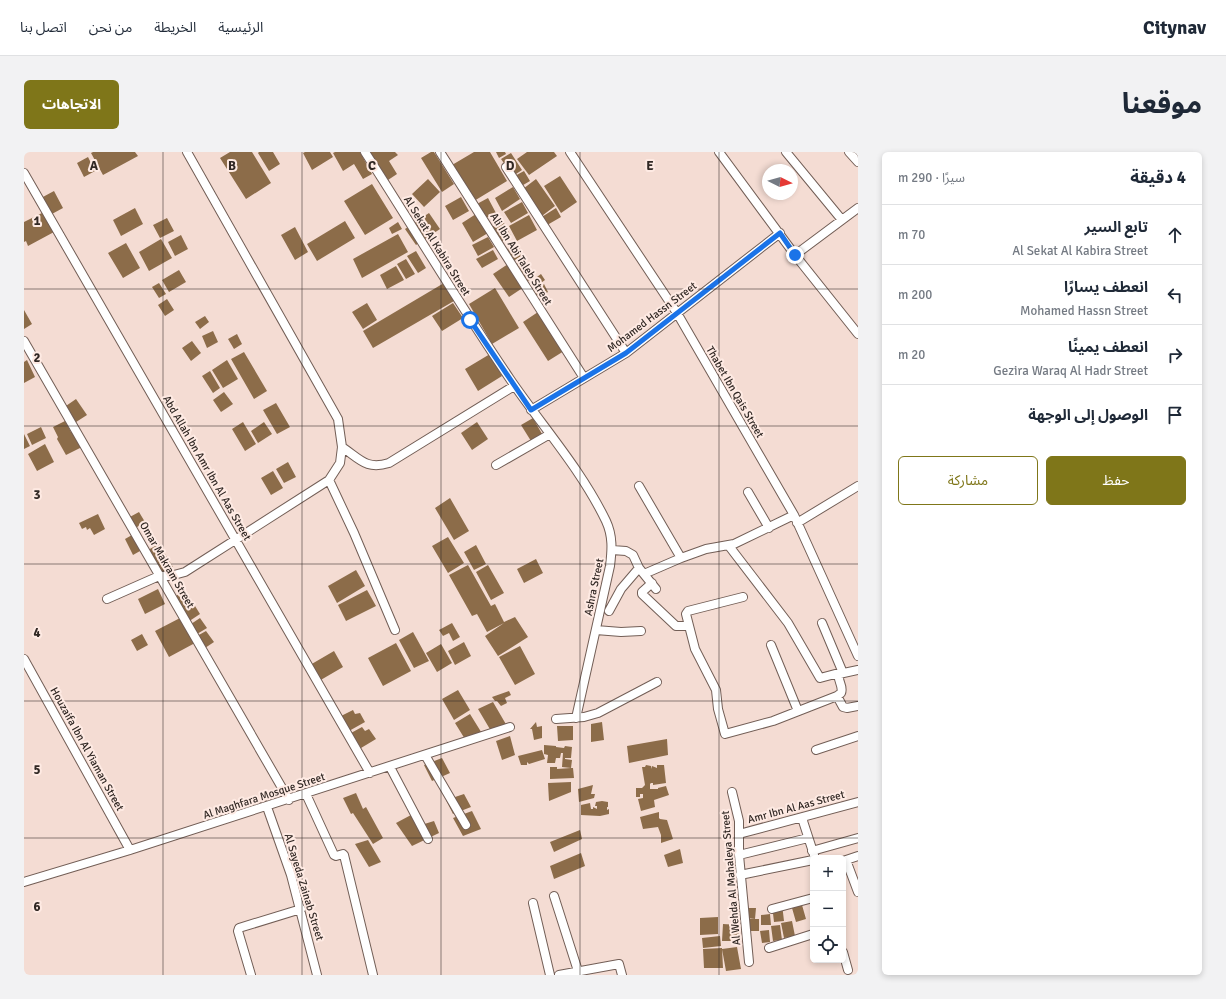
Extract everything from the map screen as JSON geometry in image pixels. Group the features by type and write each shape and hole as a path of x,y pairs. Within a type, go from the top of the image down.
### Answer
{"street":[{"path":"108,599 159,576 170,576 185,572 329,480 340,463 342,447 338,419 187,152"},
{"name":"Al Sekat Al Kabira Street","path":"365,152 470,320 531,410"},
{"name":"Ali Ibn Abi Taleb Street","path":"440,152 584,378"},
{"name":"Thabet Ibn Qais Street","path":"570,152 677,313 795,519 858,656"},
{"path":"719,152 795,255 858,334"},
{"path":"786,152 842,220"},
{"path":"849,152 858,162"},
{"path":"506,167 626,353"},
{"name":"Abd Allah Ibn Amr Ibn Al Aas Street","path":"24,173 370,773"},
{"path":"795,255 858,208"},
{"name":"Mohamed Hassn Street","path":"531,410 626,353 780,233"},
{"name":"Omar Makram Street","path":"24,341 128,518 159,576 289,800"},
{"path":"342,447 370,466 378,466 389,463 514,386"},
{"name":"Ashra Street","path":"531,410 582,479 606,522 611,536 612,550 610,566 576,718"},
{"path":"496,465 550,434"},
{"path":"329,480 354,533 395,630"},
{"path":"639,486 681,558"},
{"path":"609,611 621,589 642,571 706,549 730,546 769,528 795,519 858,486"},
{"path":"748,492 769,528"},
{"path":"730,546 788,623 820,678 858,670"},
{"path":"612,550 631,553 642,571 654,586 642,592 642,594 678,627 689,626"},
{"path":"743,597 688,611 686,614 700,660 716,690 718,709 725,734 773,721 837,696 842,691 838,680 841,673 822,623"},
{"path":"596,630 621,632 641,631"},
{"path":"770,644 798,711"},
{"name":"Houzaifa Ibn Al Yiaman Street","path":"24,659 130,850"},
{"path":"556,719 576,718 598,713 657,682"},
{"path":"837,696 843,707 847,708 858,706"},
{"name":"Al Maghfara Mosque Street","path":"24,882 268,807 510,728"},
{"path":"816,750 858,736"},
{"path":"425,755 466,826"},
{"path":"390,767 428,839"},
{"name":"Al Wehda Al Mahaleya Street","path":"732,792 739,821 740,876 749,962"},
{"path":"306,794 334,855 344,855 373,975"},
{"name":"Amr Ibn Al Aas Street","path":"739,834 858,802"},
{"name":"Al Sayeda Zainab Street","path":"268,807 301,909 317,975"},
{"path":"802,818 813,855"},
{"path":"739,855 808,838"},
{"path":"816,855 858,838"},
{"path":"846,860 858,856"},
{"path":"740,876 810,857"},
{"path":"846,865 858,892"},
{"path":"554,896 578,972"},
{"path":"772,909 810,899"},
{"path":"533,903 550,975"},
{"path":"251,975 238,931 239,928 301,909"},
{"path":"769,948 810,935"},
{"path":"846,963 848,970"},
{"path":"559,975 619,964 622,975"}],"building":[{"path":"135,152 138,156 103,175 91,153"},
{"path":"230,152 252,152 271,183 246,199 220,158"},
{"path":"273,152 280,164 269,171 258,153"},
{"path":"330,152 333,157 312,170 303,153"},
{"path":"360,152 372,174 363,179 354,164 343,171 333,153"},
{"path":"369,152 395,152 398,155 389,161 397,174 388,180"},
{"path":"431,152 434,152 454,184 442,192 421,158"},
{"path":"474,152 490,152 507,181 474,201 452,165"},
{"path":"496,152 505,152 506,154 499,158"},
{"path":"527,152 554,152 557,156 529,175 517,159"},
{"path":"511,153 522,170 513,176 501,159"},
{"path":"88,157 95,171 84,177 77,163"},
{"path":"524,171 530,181 518,188 511,178"},
{"path":"560,176 577,202 561,213 544,186"},
{"path":"428,179 440,192 424,207 412,194"},
{"path":"536,179 555,206 538,219 519,192"},
{"path":"372,184 393,218 365,235 344,201"},
{"path":"513,187 520,199 502,211 495,198"},
{"path":"54,191 63,208 50,215 41,198"},
{"path":"461,197 469,211 453,220 445,206"},
{"path":"488,198 496,213 482,220 475,205"},
{"path":"522,202 528,213 511,223 504,212"},
{"path":"135,208 143,224 121,236 113,220"},
{"path":"556,208 561,217 542,228 537,220"},
{"path":"44,212 54,232 28,246 26,241 24,242 24,222"},
{"path":"429,213 440,229 416,245 405,229"},
{"path":"476,214 488,233 473,242 462,223"},
{"path":"529,215 537,230 517,241 509,226"},
{"path":"167,218 174,231 160,238 153,225"},
{"path":"345,221 355,238 317,261 307,244"},
{"path":"503,221 511,236 499,243 490,228"},
{"path":"398,222 402,229 392,234 389,228"},
{"path":"295,227 308,252 295,260 281,235"},
{"path":"398,234 408,252 362,278 353,259"},
{"path":"181,235 188,249 175,256 168,242"},
{"path":"488,237 494,247 478,256 472,245"},
{"path":"161,239 172,258 149,271 139,252"},
{"path":"126,243 140,268 123,278 108,253"},
{"path":"517,244 523,255 510,263 503,251"},
{"path":"493,250 498,259 482,268 476,259"},
{"path":"416,251 426,268 418,273 407,256"},
{"path":"406,259 415,274 406,279 397,264"},
{"path":"525,260 534,278 523,283 514,265"},
{"path":"508,264 524,287 509,297 493,274"},
{"path":"396,266 404,280 387,289 380,275"},
{"path":"179,270 186,282 169,292 162,280"},
{"path":"541,274 545,280 538,285 534,279"},
{"path":"159,283 166,294 159,298 152,287"},
{"path":"444,283 454,301 373,348 363,331"},
{"path":"544,284 548,292 534,301 529,293"},
{"path":"495,288 519,328 492,344 469,304"},
{"path":"167,299 174,310 165,316 158,305"},
{"path":"367,303 377,320 363,329 352,312"},
{"path":"453,303 463,318 442,331 432,316"},
{"path":"24,310 32,324 24,329"},
{"path":"538,312 564,351 548,361 523,322"},
{"path":"205,316 209,322 200,329 195,322"},
{"path":"213,331 218,342 207,348 202,336"},
{"path":"237,334 242,344 234,349 228,339"},
{"path":"192,341 201,353 191,361 182,348"},
{"path":"244,352 267,391 254,399 231,359"},
{"path":"490,354 502,376 478,391 465,369"},
{"path":"27,360 35,377 24,383 24,362"},
{"path":"227,360 238,379 223,388 212,370"},
{"path":"210,371 220,388 213,393 202,376"},
{"path":"224,392 233,404 221,412 213,400"},
{"path":"76,399 87,415 73,424 63,408"},
{"path":"276,403 290,427 277,434 263,410"},
{"path":"533,418 542,434 531,441 521,425"},
{"path":"65,421 71,432 74,432 82,447 66,455 57,439 58,437 53,427"},
{"path":"243,422 256,444 245,451 232,429"},
{"path":"264,422 272,434 258,443 251,431"},
{"path":"477,422 488,439 472,450 461,433"},
{"path":"41,427 46,438 32,445 27,434"},
{"path":"24,434 30,446 24,449"},
{"path":"45,444 54,462 37,471 28,454"},
{"path":"288,462 296,477 284,483 276,469"},
{"path":"273,471 283,488 271,495 261,478"},
{"path":"450,498 469,531 454,540 435,508"},
{"path":"139,512 145,522 134,529 128,518"},
{"path":"98,514 105,529 94,535 90,528 87,530 86,527 82,529 79,523"},
{"path":"132,535 140,551 133,555 125,539"},
{"path":"448,537 464,563 448,573 432,546"},
{"path":"159,544 173,567 162,574 148,550"},
{"path":"476,545 486,564 474,570 464,552"},
{"path":"536,559 543,573 524,583 517,569"},
{"path":"468,565 491,606 495,604 504,622 515,617 528,637 498,656 485,636 504,623 487,632 477,614 472,616 449,575"},
{"path":"488,565 504,593 491,600 476,572"},
{"path":"356,570 365,586 337,603 328,586"},
{"path":"158,589 165,604 145,614 138,599"},
{"path":"185,590 200,614 188,622 173,598"},
{"path":"367,590 376,606 346,621 338,605"},
{"path":"180,618 195,643 169,657 155,631"},
{"path":"200,618 207,628 197,634 191,624"},
{"path":"452,623 460,637 453,641 449,633 443,636 439,630"},
{"path":"206,631 214,642 205,648 197,636"},
{"path":"413,632 429,661 414,668 399,640"},
{"path":"142,634 148,645 137,651 131,640"},
{"path":"464,642 471,656 455,665 448,651"},
{"path":"396,643 411,671 383,686 368,658"},
{"path":"441,644 452,663 437,672 426,653"},
{"path":"520,646 535,674 515,685 499,657"},
{"path":"334,651 343,667 319,681 310,665"},
{"path":"458,690 470,710 454,720 442,699"},
{"path":"509,691 511,695 505,698 507,703 501,706 492,697"},
{"path":"493,702 507,726 491,731 478,709"},
{"path":"353,710 355,714 360,713 365,722 349,731 341,716"},
{"path":"470,714 483,735 468,744 455,723"},
{"path":"536,722 537,727 542,726 542,738 534,740 532,729 530,729"},
{"path":"602,722 604,740 591,742 591,724"},
{"path":"557,726 573,726 573,740 558,741"},
{"path":"362,727 365,731 369,729 376,739 361,748 351,733"},
{"path":"510,736 515,755 502,760 496,741"},
{"path":"667,739 668,755 629,763 627,746"},
{"path":"544,745 564,748 565,746 572,747 571,758 565,758 572,760 571,768 562,767 563,753 561,753 560,758 556,758 555,763 547,763 548,755 544,754"},
{"path":"542,750 545,759 529,764 527,762 527,765 521,765 518,756"},
{"path":"442,758 450,773 432,781 424,765"},
{"path":"646,765 651,766 652,769 652,766 657,768 657,765 664,765 666,783 653,785 653,783 651,783 650,789 658,789 666,786 669,795 654,800 655,807 641,811 638,799 643,798 643,794 640,794 640,797 636,797 636,788 642,788 645,785 642,767 645,767"},
{"path":"550,767 557,767 557,769 573,768 574,778 550,779"},
{"path":"571,782 571,792 549,801 548,783"},
{"path":"593,785 591,794 595,794 594,798 579,802 578,789"},
{"path":"356,793 363,809 366,807 383,838 373,844 353,813 351,814 343,798"},
{"path":"464,794 471,807 453,814 446,800"},
{"path":"596,802 608,802 607,810 609,809 609,814 600,816 581,815 581,805 590,803 591,809 593,809 593,807 597,809 597,806 595,806"},
{"path":"472,811 481,829 463,836 453,818"},
{"path":"659,812 660,819 667,820 673,839 661,843 661,835 658,827 643,829 640,817"},
{"path":"411,815 418,826 434,821 439,833 412,846 396,823"},
{"path":"580,830 582,839 554,852 550,842"},
{"path":"368,840 381,862 369,867 355,844"},
{"path":"680,849 683,863 668,867 664,855"},
{"path":"581,853 585,866 554,879 550,866"},
{"path":"731,902 739,903 738,913 730,912"},
{"path":"782,904 784,921 774,922 772,905"},
{"path":"802,905 806,919 796,922 792,908"},
{"path":"747,908 756,908 755,919 746,918"},
{"path":"770,914 771,925 761,925 761,915"},
{"path":"718,917 718,934 700,935 700,918"},
{"path":"746,919 759,919 759,931 746,931"},
{"path":"792,921 795,936 784,938 781,923"},
{"path":"723,924 739,925 739,941 722,941"},
{"path":"780,925 782,940 773,941 771,926"},
{"path":"769,930 770,942 762,943 760,931"},
{"path":"720,936 721,946 703,948 702,938"},
{"path":"737,947 741,969 726,971 722,949"},
{"path":"722,948 723,968 704,968 703,949"}],"route":[{"path":"470,320 531,410 626,353 780,233 795,255"}]}
